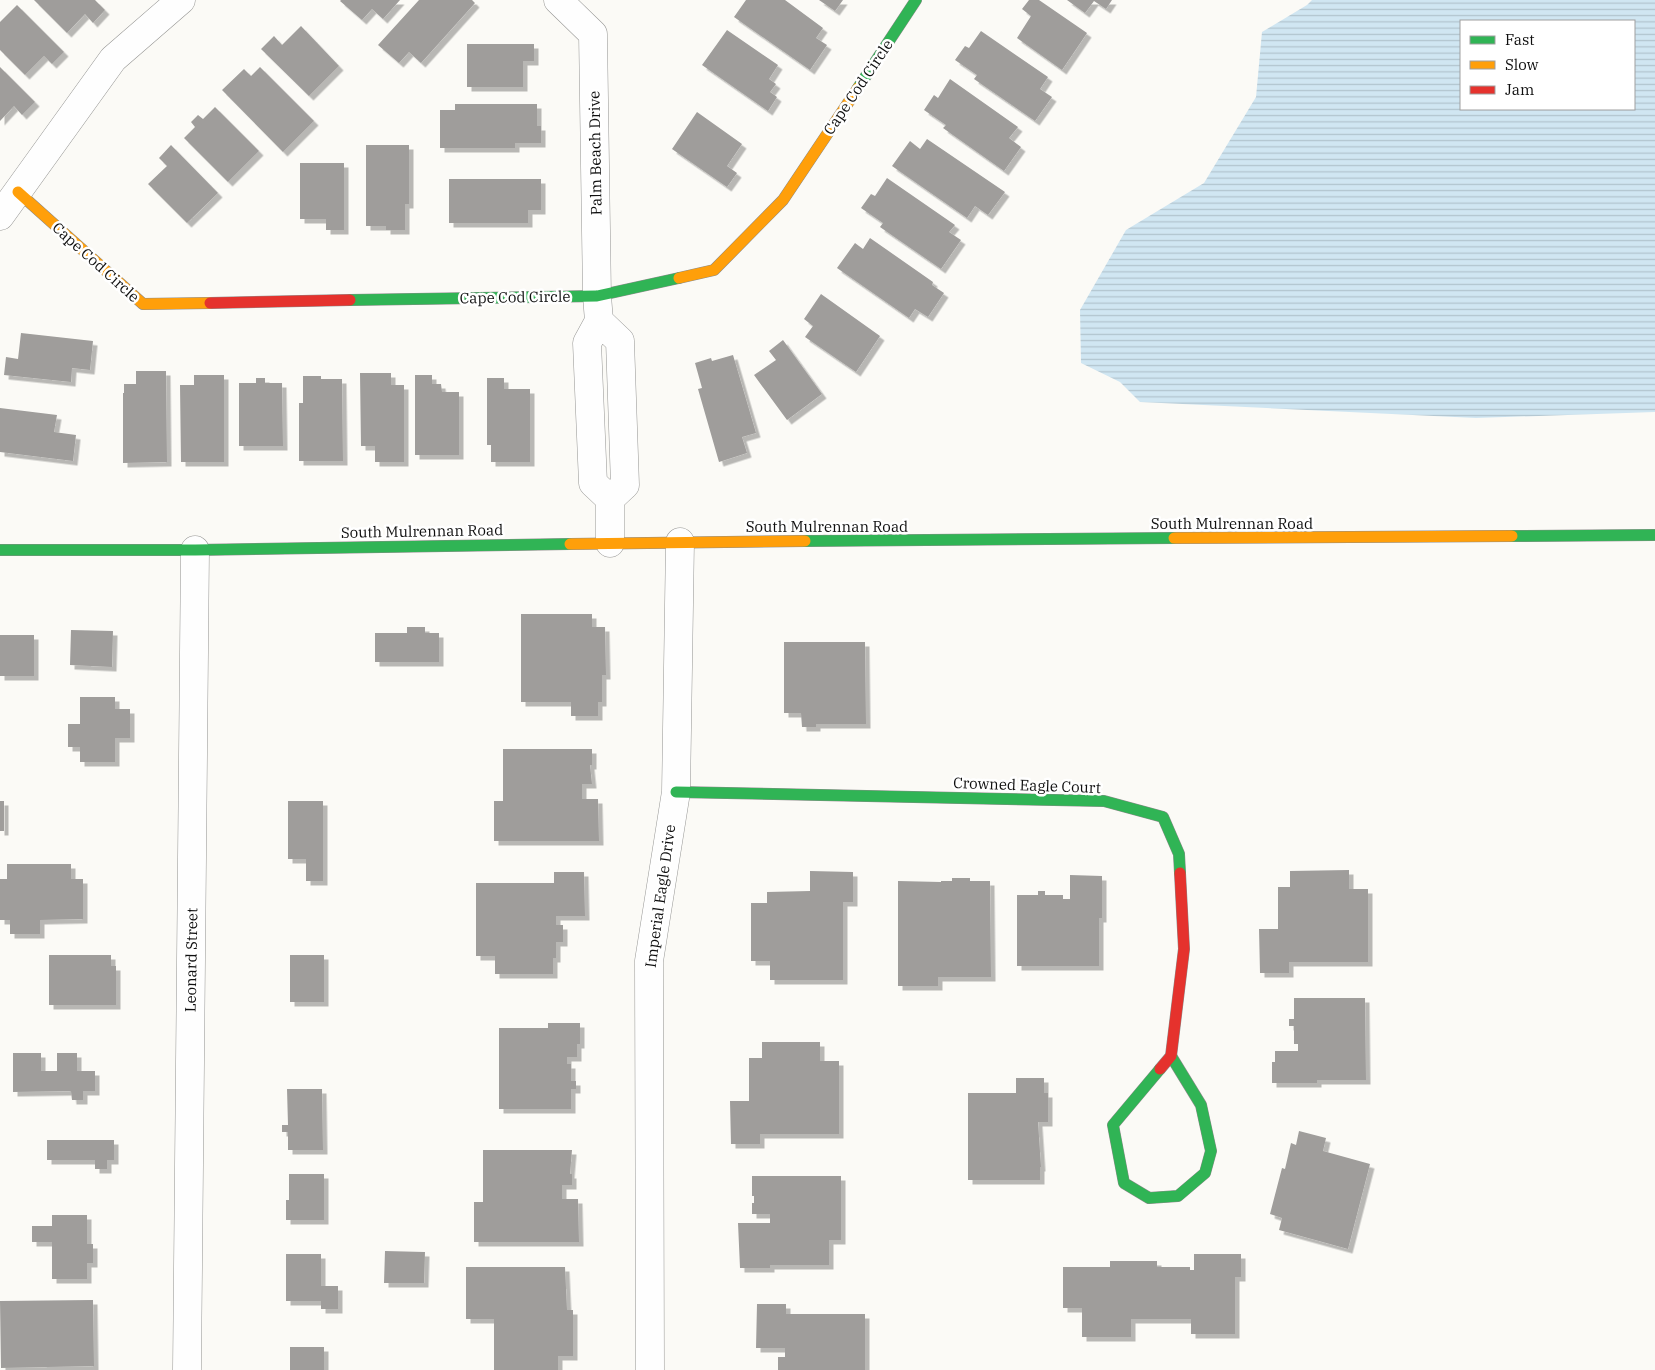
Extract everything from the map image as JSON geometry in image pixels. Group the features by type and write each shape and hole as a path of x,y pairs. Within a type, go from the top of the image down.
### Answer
{"street":[{"path":"0,216 113,59 181,0"},
{"name":"Palm Beach Drive","path":"558,0 593,34 598,309"},
{"name":"Cape Cod Circle","path":"18,192 143,304 598,309 714,270 783,200 916,0"},
{"path":"598,309 620,342 625,485 610,499 610,543"},
{"name":"South Mulrennan Road","path":"0,550 195,550 680,542 1655,535"},
{"name":"Imperial Eagle Drive","path":"650,1370 649,961 676,792 680,542"},
{"name":"Leonard Street","path":"187,1370 195,550"},
{"name":"Crowned Eagle Court","path":"676,792 1104,801 1163,817 1179,854 1184,949 1171,1056"},
{"path":"1171,1056 1201,1105 1211,1151 1204,1173 1178,1196 1150,1198 1124,1183 1114,1125 1171,1056"}],"water":[{"path":"1312,0 1655,0 1655,412 1476,418 1140,402 1120,382 1081,363 1080,310 1126,230 1204,183 1256,97 1262,32 1307,5"}],"building":[{"path":"34,0 95,0 105,10 93,23 85,14 67,33"},
{"path":"341,0 400,0 383,19 372,9 362,20"},
{"path":"419,0 472,0 475,3 421,63 409,52 399,63 378,45"},
{"path":"746,0 785,0 823,28 816,38 827,45 810,70 734,17"},
{"path":"819,0 843,0 835,11"},
{"path":"1029,0 1039,0 1087,33 1062,70 1017,38 1031,16 1022,9"},
{"path":"1067,0 1112,0 1106,9 1094,1 1085,13"},
{"path":"17,5 64,52 52,64 44,56 25,75 0,50 0,22"},
{"path":"301,26 339,66 309,96 261,49 274,36 282,45"},
{"path":"727,30 778,65 769,79 776,84 770,92 777,97 768,111 702,65"},
{"path":"981,31 1048,77 1040,89 1052,97 1035,121 974,79 977,75 955,60 965,46 969,48"},
{"path":"467,44 534,44 534,61 523,61 523,87 467,87"},
{"path":"0,67 35,102 22,115 14,106 0,121"},
{"path":"260,67 314,121 283,152 222,90 244,69 251,76"},
{"path":"950,79 1018,127 1009,138 1021,147 1004,171 943,128 946,125 924,110 934,95 938,98"},
{"path":"455,104 537,104 537,126 541,126 541,143 515,143 515,148 440,148 440,110 455,110"},
{"path":"215,107 259,151 228,182 184,138 195,127 191,122 198,115 203,119"},
{"path":"697,112 742,144 727,166 737,173 727,187 672,149"},
{"path":"927,139 1005,192 988,215 975,206 967,218 892,166 910,141 920,149"},
{"path":"171,145 218,193 187,223 148,184 167,166 159,158"},
{"path":"366,145 409,145 409,204 405,204 405,230 386,230 386,226 366,226"},
{"path":"300,163 344,163 344,230 326,230 326,219 300,219"},
{"path":"887,178 955,225 949,232 961,240 941,269 880,227 883,223 861,208 871,194 875,196"},
{"path":"449,179 541,179 541,210 528,210 528,223 449,223"},
{"path":"870,238 933,282 932,285 944,293 928,317 915,309 909,318 837,268 855,243 863,249"},
{"path":"821,294 880,336 856,372 805,337 813,326 804,319"},
{"path":"21,333 93,341 90,370 72,368 71,382 4,375 6,357 18,359"},
{"path":"783,340 822,394 787,420 754,375 776,360 769,351"},
{"path":"733,355 756,433 742,437 747,453 719,462 698,389 702,388 695,363 711,358 712,361"},
{"path":"136,371 166,371 167,462 123,463 124,384 136,384"},
{"path":"360,373 391,373 391,385 404,385 404,462 375,462 375,446 361,446"},
{"path":"194,375 224,375 224,462 181,462 180,385 194,385"},
{"path":"415,375 432,375 432,384 441,384 442,392 459,392 459,455 415,455"},
{"path":"303,376 321,376 321,379 342,379 343,461 299,461 299,403 303,403"},
{"path":"256,378 265,378 265,383 282,383 283,446 239,446 239,383 256,383"},
{"path":"487,378 504,378 504,389 530,389 530,462 491,462 491,445 487,445"},
{"path":"0,408 57,415 54,432 76,435 73,461 0,452"},
{"path":"521,614 592,614 592,627 605,627 606,675 602,675 602,702 598,702 598,716 571,716 571,702 521,702"},
{"path":"407,627 425,627 425,633 439,633 439,662 375,662 375,633 407,633"},
{"path":"71,630 113,631 112,667 70,665"},
{"path":"0,635 34,635 34,676 0,676"},
{"path":"784,642 865,642 866,724 816,724 816,727 802,727 801,713 784,713"},
{"path":"80,697 115,697 115,709 130,709 130,738 115,738 115,762 80,762 80,747 68,747 68,724 80,724"},
{"path":"503,749 592,749 592,765 590,765 592,784 582,784 582,799 598,799 599,841 494,841 494,801 503,801"},
{"path":"0,801 4,801 4,831 0,831"},
{"path":"288,801 323,801 323,881 306,881 306,859 288,859"},
{"path":"7,864 71,864 71,879 83,879 83,919 40,920 40,934 10,934 10,920 0,920 0,879 7,879"},
{"path":"1349,870 1349,889 1368,889 1368,962 1289,962 1289,973 1260,973 1259,929 1278,929 1278,887 1290,887 1290,871"},
{"path":"810,871 853,872 853,902 843,902 843,980 770,980 770,961 751,961 751,903 767,903 767,892 810,891"},
{"path":"554,872 584,872 585,916 556,916 556,925 563,925 563,942 556,942 553,974 495,974 495,956 476,956 476,883 554,883"},
{"path":"1070,875 1102,876 1102,918 1099,918 1099,966 1017,966 1017,895 1038,895 1038,891 1045,891 1045,895 1063,895 1063,899 1070,899"},
{"path":"952,878 970,878 970,881 990,881 991,977 938,977 938,986 898,986 898,881 941,882 952,881"},
{"path":"49,955 111,955 111,966 116,966 116,1005 49,1005"},
{"path":"290,955 324,955 324,1002 290,1002"},
{"path":"1294,998 1365,998 1366,1080 1317,1080 1317,1083 1272,1083 1272,1062 1275,1062 1275,1051 1298,1051 1298,1044 1294,1044 1294,1026 1289,1026 1289,1019 1294,1019"},
{"path":"548,1023 580,1023 580,1044 577,1044 577,1057 567,1057 567,1064 571,1064 571,1081 576,1081 576,1089 571,1089 571,1109 499,1109 499,1028 548,1028"},
{"path":"762,1042 820,1042 820,1061 839,1061 839,1134 760,1134 760,1144 731,1144 730,1101 749,1101 749,1058 762,1058"},
{"path":"13,1053 41,1053 41,1071 57,1071 57,1053 77,1053 77,1071 95,1071 95,1091 83,1091 83,1100 72,1100 71,1091 13,1092"},
{"path":"1016,1078 1044,1078 1044,1093 1048,1093 1048,1122 1038,1122 1040,1180 968,1180 968,1093 1016,1093"},
{"path":"287,1089 322,1089 323,1150 288,1150 288,1132 282,1132 282,1125 288,1125"},
{"path":"1299,1131 1326,1138 1323,1151 1370,1164 1348,1249 1279,1230 1282,1218 1270,1214 1282,1168 1285,1169 1291,1143 1296,1145"},
{"path":"47,1140 114,1140 114,1160 107,1160 107,1169 95,1169 95,1160 47,1160"},
{"path":"483,1150 572,1150 570,1174 572,1174 572,1185 562,1185 562,1199 578,1199 579,1242 474,1242 474,1202 483,1202"},
{"path":"289,1174 324,1174 324,1220 286,1220 286,1200 289,1200"},
{"path":"752,1176 841,1176 841,1240 829,1240 829,1265 770,1265 770,1268 740,1268 738,1223 770,1223 770,1214 752,1214 754,1196 752,1196"},
{"path":"52,1215 87,1215 87,1244 93,1244 93,1263 87,1263 87,1279 52,1279 52,1242 32,1242 32,1226 52,1226"},
{"path":"385,1251 425,1252 424,1283 384,1283"},
{"path":"286,1254 321,1254 321,1286 338,1286 338,1309 321,1309 321,1301 286,1301"},
{"path":"1194,1254 1241,1254 1241,1277 1235,1277 1235,1334 1191,1334 1191,1319 1131,1319 1131,1337 1082,1337 1082,1308 1063,1308 1063,1267 1110,1267 1110,1261 1157,1261 1157,1267 1190,1267 1190,1270 1194,1270"},
{"path":"466,1267 565,1267 567,1310 573,1310 573,1356 558,1356 558,1370 494,1370 494,1319 466,1319"},
{"path":"93,1300 94,1366 1,1368 0,1301"},
{"path":"757,1304 786,1304 786,1314 865,1314 865,1370 778,1370 778,1357 785,1357 785,1348 756,1348"},
{"path":"290,1347 324,1347 324,1370 290,1370"}],"traffic: fast":[{"path":"858,88 916,0"},
{"path":"350,300 597,296 679,278"},
{"path":"1512,536 1655,535"},
{"path":"805,541 1174,538"},
{"path":"0,550 195,550 570,544"},
{"path":"676,792 1104,801 1163,817 1179,854 1180,873"},
{"path":"1160,1069 1113,1125 1124,1183 1149,1198 1178,1196 1205,1173 1211,1151 1201,1105 1171,1056"}],"traffic: slow":[{"path":"679,278 714,270 783,200 858,88"},
{"path":"18,192 143,304 210,303"},
{"path":"1174,538 1512,536"},
{"path":"570,544 805,541"}],"traffic: jam":[{"path":"210,303 350,300"},
{"path":"1160,1069 1171,1056 1184,949 1180,873"}]}
